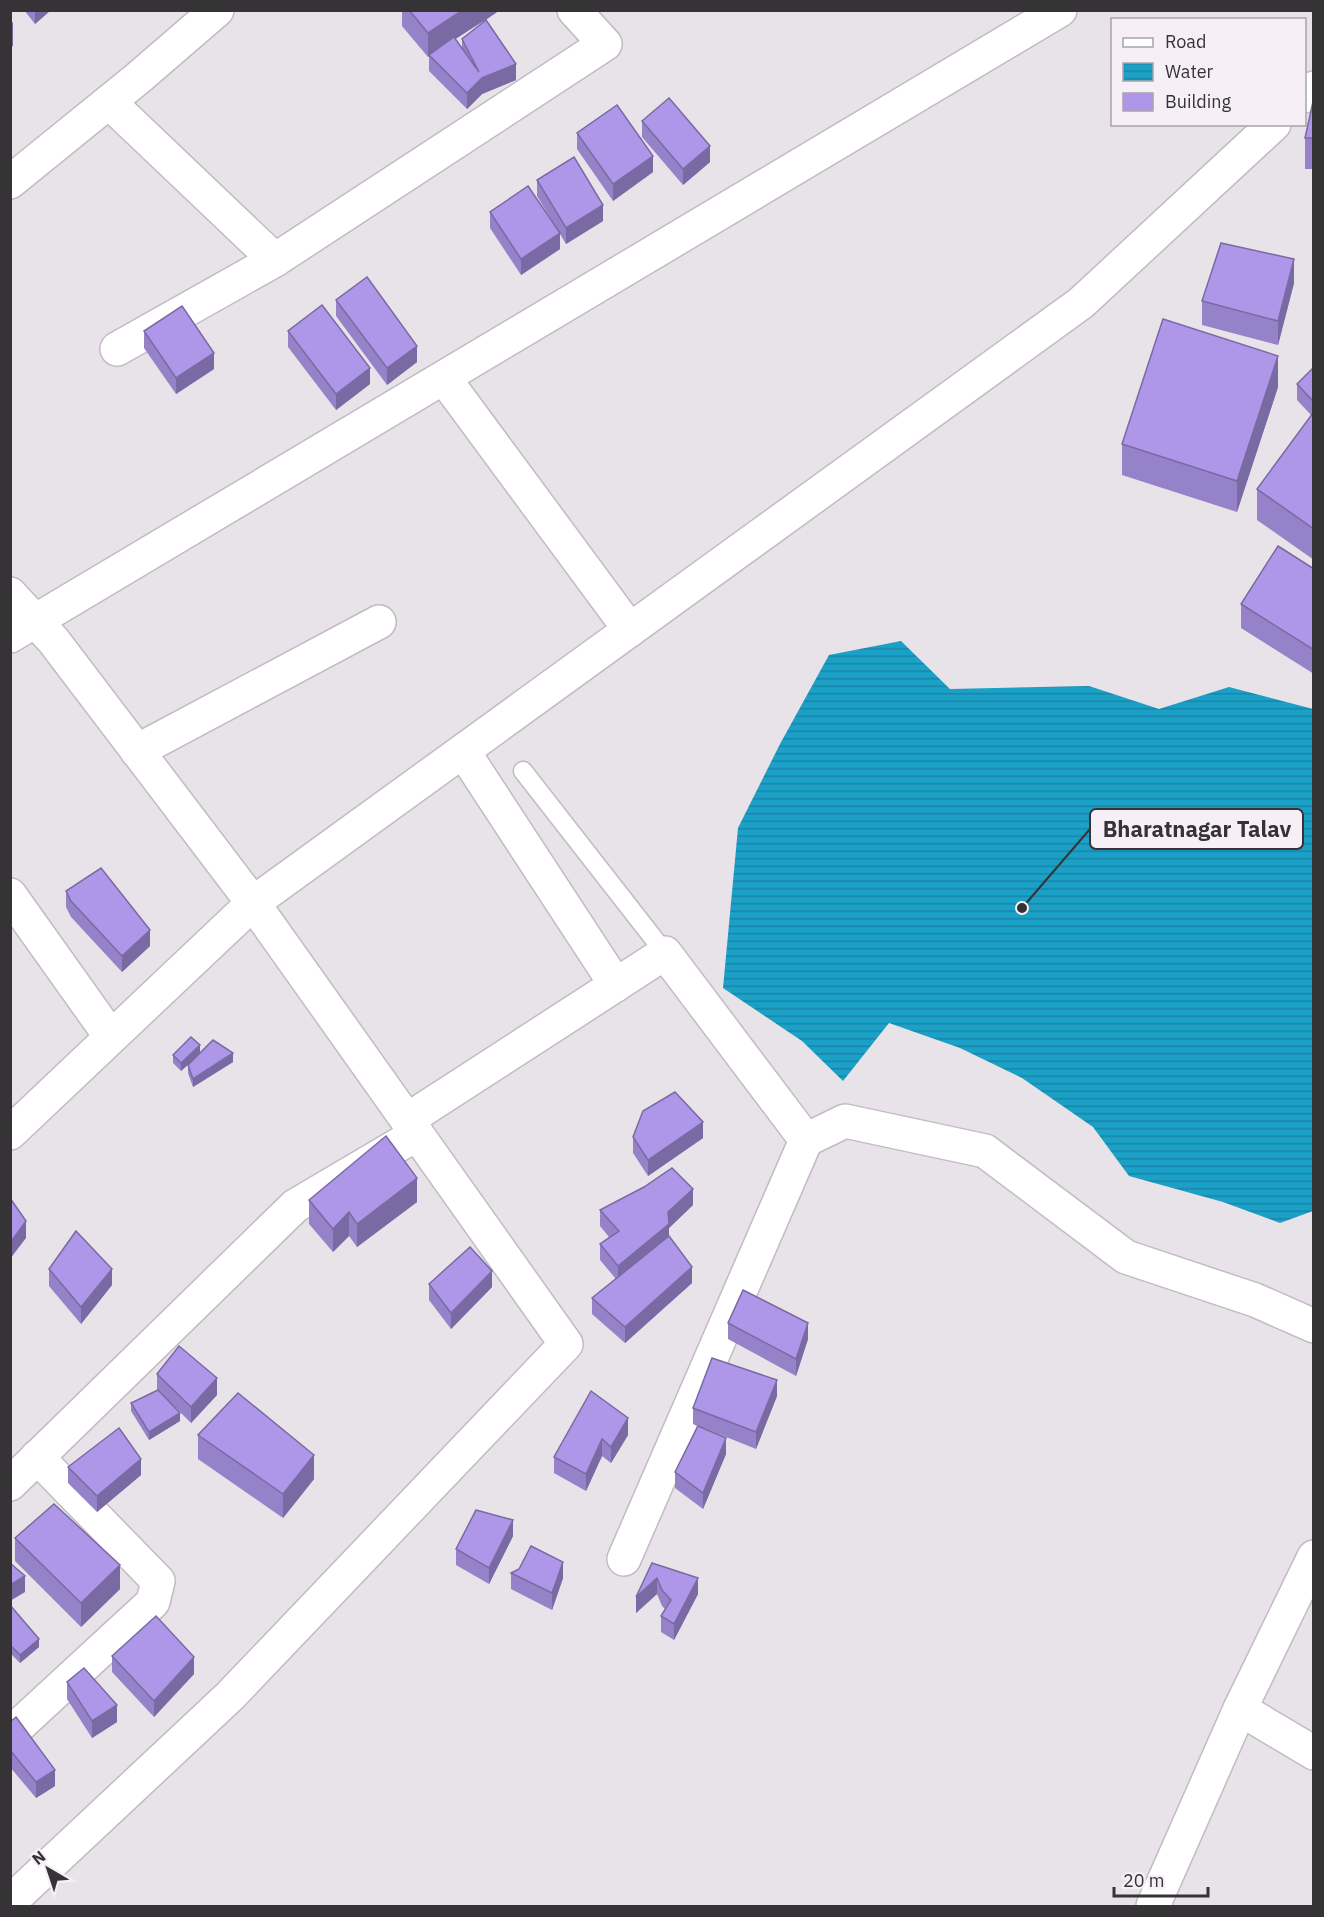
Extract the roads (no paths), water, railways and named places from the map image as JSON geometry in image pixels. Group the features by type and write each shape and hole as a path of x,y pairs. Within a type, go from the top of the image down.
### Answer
{"street":[{"path":"10,182 217,10"},
{"path":"117,349 275,260 605,44 574,10"},
{"path":"23,629 1060,10"},
{"path":"109,102 275,260"},
{"path":"10,1133 253,903 1081,303 1272,126"},
{"path":"444,378 630,630"},
{"path":"10,594 23,629 137,751 253,903 566,1344 230,1696 10,1902"},
{"path":"137,751 379,622"},
{"path":"463,751 616,985"},
{"path":"10,895 111,1037"},
{"path":"10,1484 295,1206 665,953 806,1140"},
{"path":"624,1559 806,1140 845,1121 986,1151 1126,1257 1255,1300 1314,1326"},
{"path":"10,1734 153,1602 158,1581 37,1457"},
{"path":"1153,1906 1240,1709 1314,1557"},
{"path":"1240,1709 1314,1752"}],"lane":[{"path":"523,771 665,953"}],"water":[{"path":"901,641 950,689 1089,686 1159,709 1229,687 1313,709 1313,1211 1280,1223 1223,1202 1129,1176 1093,1127 1022,1078 960,1048 889,1023 843,1081 802,1041 723,988 738,828 780,744 829,655"}],"place":[{"name":"Bharatnagar Talav","path":"1022,908"}]}
